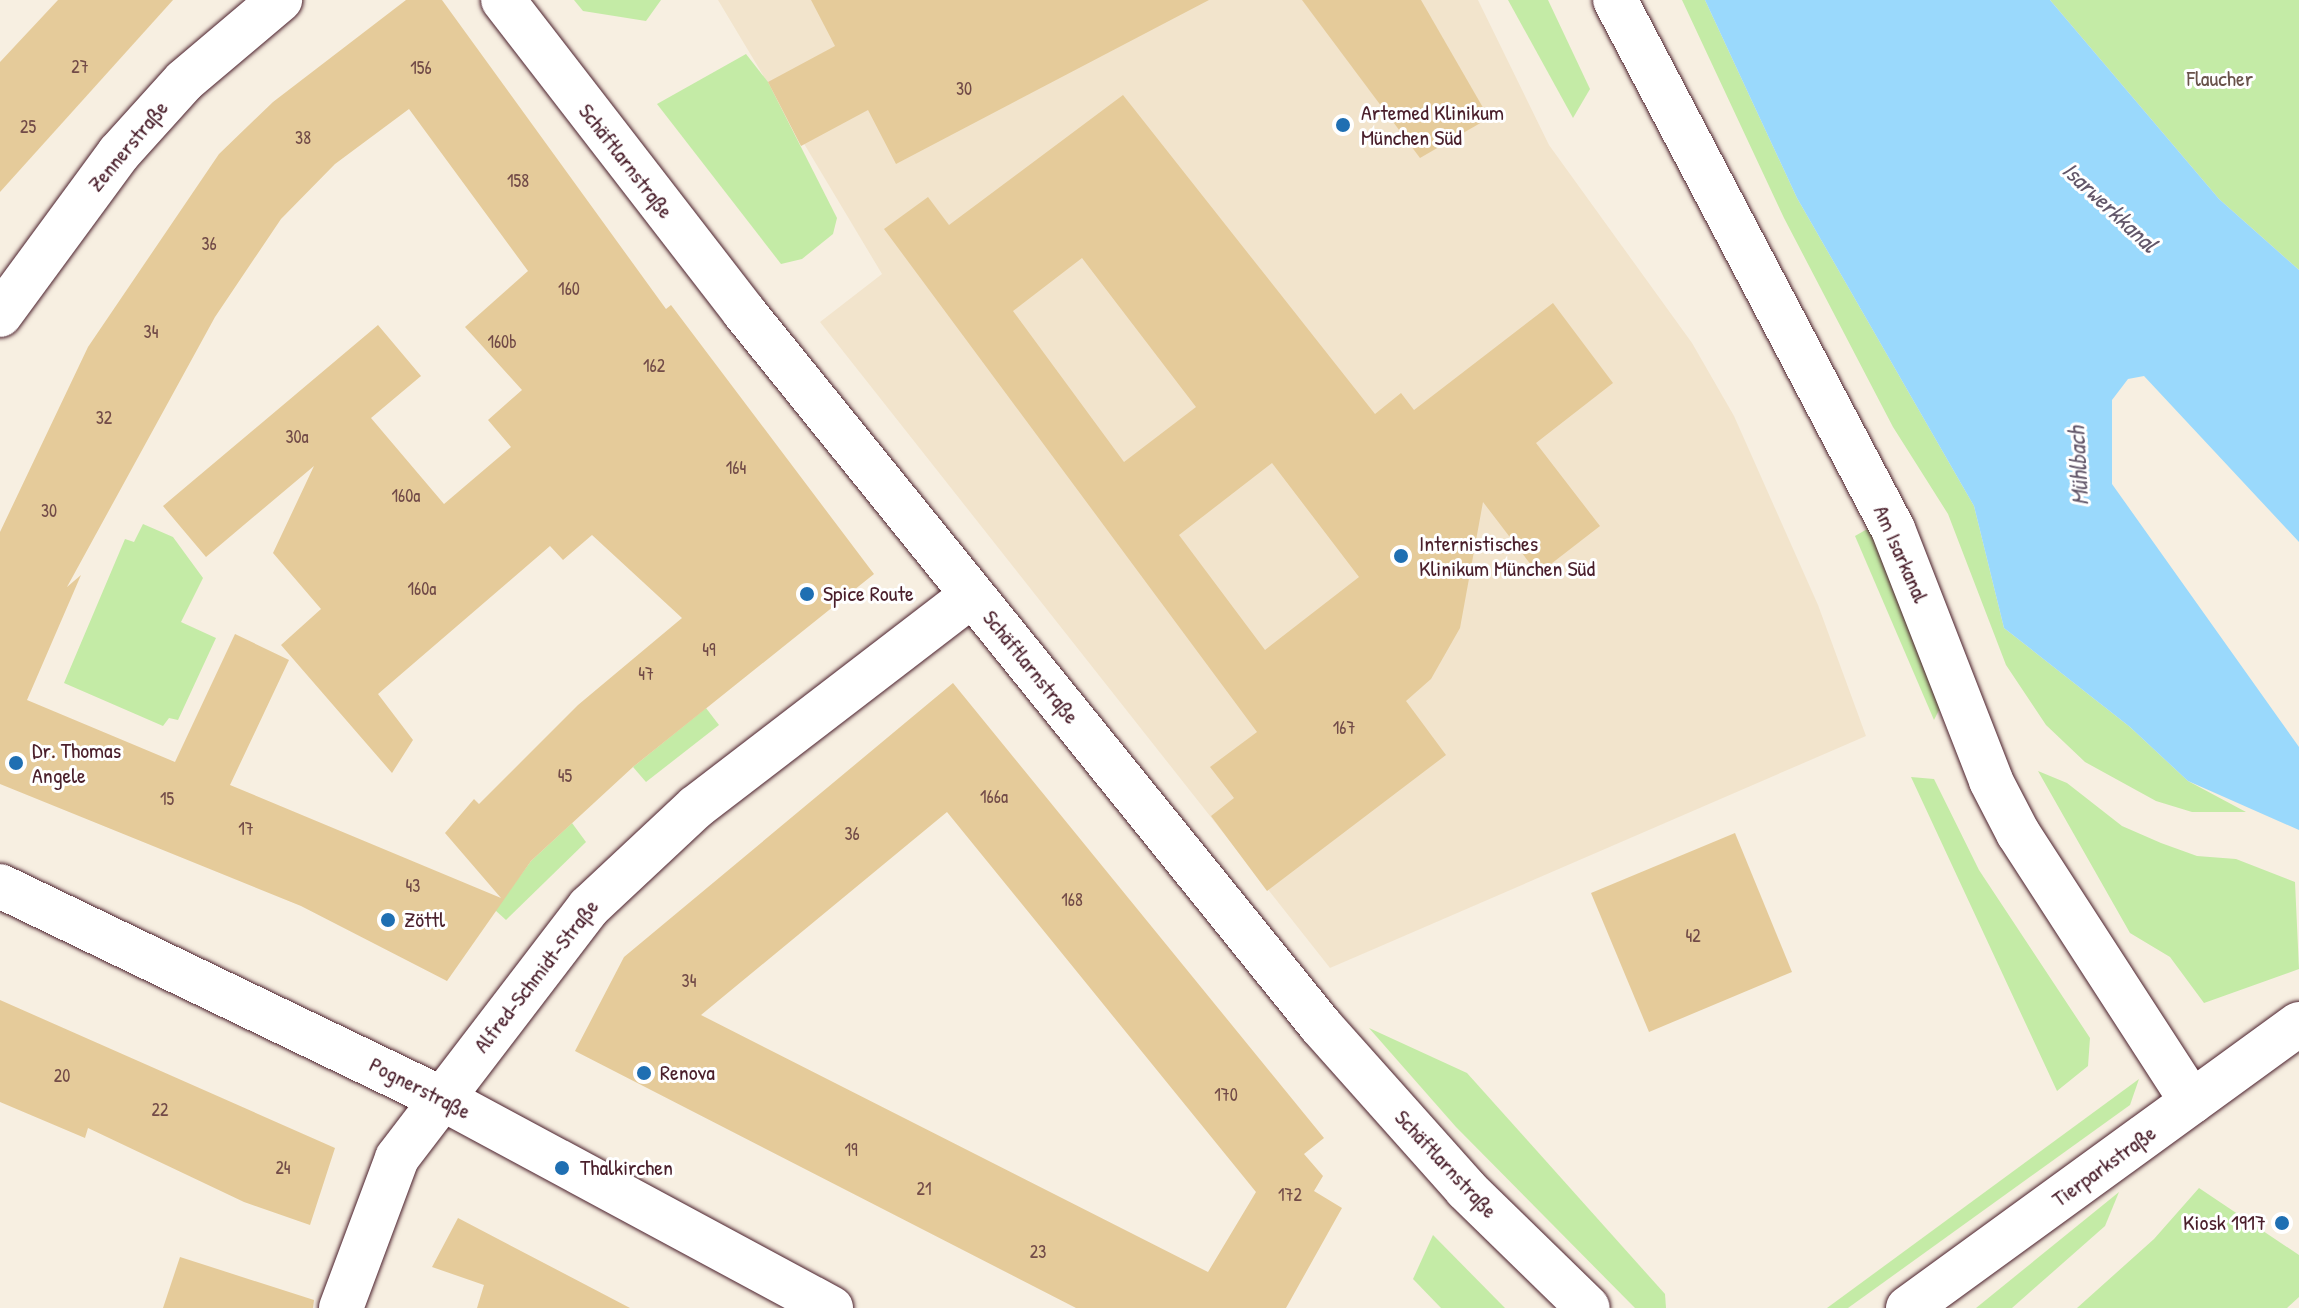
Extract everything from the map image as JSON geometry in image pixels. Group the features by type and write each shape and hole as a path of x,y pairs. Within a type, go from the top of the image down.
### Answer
{"street":[{"name":"Zennerstraße","path":"0,315 128,143 184,81 280,0"},
{"name":"Schäftlarnstraße","path":"503,0 972,595 1321,1026 1466,1189 1588,1308"},
{"name":"Am Isarkanal","path":"1615,0 1893,529 2011,820 2192,1102"},
{"name":"Alfred-Schmidt-Straße","path":"341,1308 397,1158 539,965 640,855 972,595"},
{"name":"Pognerstraße","path":"0,886 441,1098 831,1308"},
{"name":"Tierparkstraße","path":"1908,1308 2299,1024"}],"shaded area":[{"name":"Internistisches Klinikum München Süd","path":"718,0 1478,0 1549,145 1692,343 1734,416 1818,605 1866,736 1330,968 820,322 882,274"}],"green space":[{"path":"574,0 661,0 646,21 583,11"},
{"path":"1508,0 1548,0 1590,89 1573,118"},
{"path":"1682,0 1705,0 1797,198 1974,506 2004,628 2130,727 2188,781 2246,812 2192,812 2156,801 2085,762 2046,725 2006,665 1948,514 1893,427 1784,218"},
{"name":"Flaucher","path":"2050,0 2299,0 2299,270 2219,199"},
{"path":"746,54 768,82 837,218 833,234 802,259 781,264 657,104"},
{"path":"143,524 173,537 203,578 181,622 216,638 178,720 169,718 163,726 64,683 125,539 134,542"},
{"path":"1869,528 1942,704 1934,720 1855,536"},
{"path":"706,708 719,725 646,782 633,767"},
{"path":"2038,771 2067,783 2122,826 2161,843 2197,856 2236,859 2295,882 2299,969 2204,1003 2170,957 2130,933"},
{"path":"1911,777 1934,779 1979,870 2090,1038 2088,1066 2057,1091"},
{"path":"572,823 586,842 506,920 495,910 531,861"},
{"path":"1369,1028 1467,1073 1665,1294 1666,1308 1635,1308 1456,1127"},
{"path":"2139,1079 2130,1105 1848,1308 1827,1308"},
{"path":"2199,1188 2299,1255 2299,1297 2287,1308 2077,1308 2154,1239"},
{"path":"2119,1192 2105,1226 2012,1308 1976,1308"},
{"path":"1433,1235 1505,1308 1441,1308 1413,1279"}],"water":[{"path":"1705,0 2050,0 2219,199 2299,270 2299,542 2144,376 2128,379 2112,400 2112,484 2299,747 2299,830 2188,781 2130,727 2004,628 1974,506 1797,198"}],"building":[{"path":"58,0 173,0 0,192 0,62"},
{"path":"406,0 442,0 666,309 671,305 874,574 633,767 531,861 447,981 301,906 0,784 0,532 88,347 219,154 273,102","holes":["409,109 528,271 465,327 522,390 488,420 511,447 444,504 371,418 421,376 378,325 163,506 206,557 314,466 273,553 321,609 281,645 392,773 413,740 378,694 550,546 563,560 592,535 682,618 578,705 479,804 474,799 445,833 501,898 230,785 289,660 235,634 175,762 27,700 81,575 67,587 215,317 281,219 335,164"]},
{"path":"811,0 1209,0 896,164 868,110 801,146 768,82 835,46"},
{"path":"1302,0 1421,0 1489,118 1420,158"},
{"path":"1123,95 1375,414 1401,393 1414,410 1553,303 1613,383 1536,443 1600,526 1538,574 1483,502 1460,628 1431,679 1406,701 1446,755 1267,891 1211,816 1234,798 1210,767 1257,732 884,229 928,197 949,225","holes":["1082,258 1196,407 1124,462 1013,311","1272,463 1359,577 1265,650 1179,535"]},
{"path":"953,683 1324,1138 1304,1154 1323,1176 1314,1191 1342,1208 1286,1308 1076,1308 575,1051 624,957","holes":["947,812 1256,1192 1208,1272 701,1015"]},
{"path":"1735,833 1792,972 1649,1032 1591,893"},
{"path":"0,1000 335,1148 310,1225 244,1202 88,1128 85,1138 0,1102"},
{"path":"458,1218 630,1308 477,1308 484,1285 432,1267"},
{"path":"180,1257 314,1300 313,1308 163,1308"}],"place":[{"name":"Artemed Klinikum München Süd","path":"1343,125"},
{"name":"Internistisches Klinikum München Süd","path":"1401,556"},
{"name":"Spice Route","path":"807,594"},
{"name":"Dr. Thomas Angele","path":"16,763"},
{"name":"Zöttl","path":"388,920"},
{"name":"Renova","path":"644,1073"},
{"name":"Thalkirchen","path":"562,1168"},
{"name":"Kiosk 1917","path":"2282,1223"}],"water label":[{"name":"Isarwerkkanal","path":"2110,207"},
{"name":"Mühlbach","path":"2078,466"}]}
